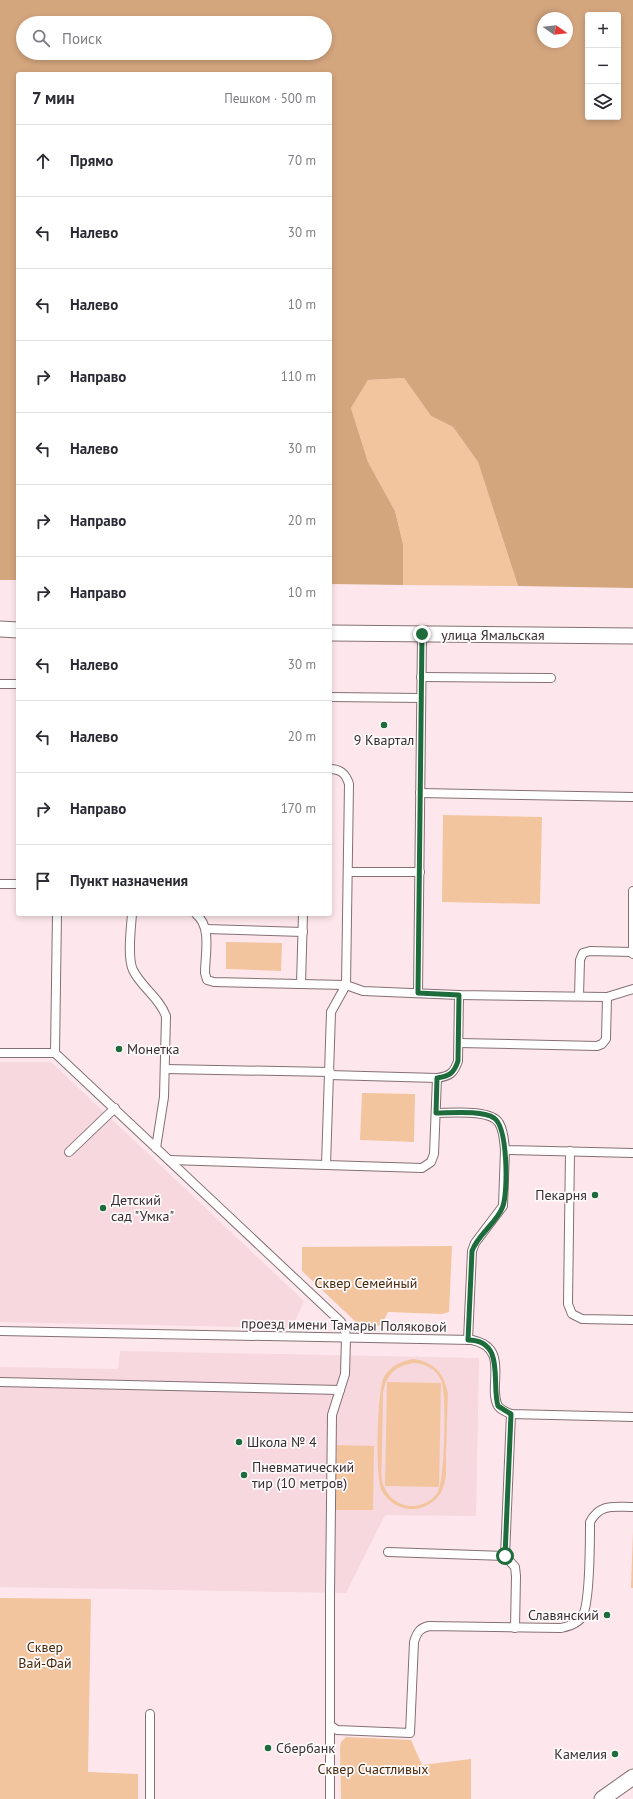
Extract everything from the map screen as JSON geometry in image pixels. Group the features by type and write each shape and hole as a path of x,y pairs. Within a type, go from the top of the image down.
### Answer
{"street":[{"path":"0,629 16,630"},
{"name":"улица Ямальская","path":"332,633 633,636"},
{"path":"602,1799 633,1777"}],"lane":[{"path":"418,993 422,634"},
{"path":"421,677 551,678"},
{"path":"0,684 16,684"},
{"path":"332,697 421,698"},
{"path":"326,1165 331,1012 346,985 349,872 349,784 347,776 342,771 332,769"},
{"path":"420,793 633,797"},
{"path":"349,872 420,872"},
{"path":"0,884 16,884"},
{"path":"579,996 580,960 583,953 590,951 632,953 633,891"},
{"path":"55,1053 57,916"},
{"path":"132,916 131,962 133,971 163,1007 166,1016 164,1103 156,1148"},
{"path":"198,916 204,922 206,929 205,973 207,980 214,982 346,985 363,991 459,995 607,997 633,989"},
{"path":"301,984 303,916"},
{"path":"206,929 303,932"},
{"path":"165,1069 330,1073 437,1078 449,1076 456,1070 458,1061 459,995"},
{"path":"459,1043 597,1046 602,1044 606,1039 607,997"},
{"path":"0,1053 55,1053 341,1322 345,1330 345,1374 332,1415 330,1799"},
{"path":"169,1160 422,1168 431,1162 434,1154 437,1078"},
{"path":"69,1152 115,1108"},
{"path":"436,1113 485,1114 493,1117 498,1122 502,1131 505,1150 503,1206 475,1243 472,1251 468,1340"},
{"path":"505,1150 633,1153"},
{"path":"570,1151 568,1304 572,1314 582,1319 633,1320"},
{"name":"проезд имени Тамары Поляковой","path":"0,1331 480,1341 493,1355 496,1367 496,1399 498,1406 511,1414"},
{"path":"0,1382 340,1390"},
{"path":"515,1628 515,1567 505,1556 511,1414 633,1416"},
{"path":"331,1726 337,1730 410,1733 414,1642 417,1633 422,1628 430,1626 561,1628 574,1624 583,1616 586,1602 590,1522 595,1513 600,1509 633,1507"},
{"path":"388,1552 505,1556"},
{"path":"150,1714 150,1799"}],"shaded area":[{"path":"0,0 633,0 633,588 518,586 478,462 453,427 431,416 404,378 368,380 351,408 368,462 395,511 403,544 403,585 332,584 332,72 16,72 16,580 0,580"},
{"name":"Детский сад \"Умка\"","path":"0,1062 51,1062 304,1301 292,1328 0,1322"},
{"name":"Школа № 4","path":"120,1351 479,1358 476,1516 385,1515 346,1593 0,1587 0,1367 118,1369"}],"green space":[{"path":"404,378 431,416 453,427 478,462 518,586 403,585 403,544 395,511 368,462 351,408 368,380"},
{"path":"443,815 542,817 540,904 442,902"},
{"path":"226,942 282,943 281,971 226,969"},
{"path":"362,1093 415,1094 414,1142 360,1140"},
{"name":"Сквер Семейный","path":"452,1246 449,1312 442,1314 388,1312 381,1326 358,1324 302,1271 302,1247"},
{"path":"414,1359 433,1366 441,1375 448,1394 446,1478 442,1490 436,1499 428,1505 418,1509 403,1508 388,1498 382,1491 378,1470 378,1415 384,1377 393,1367 401,1362","holes":["408,1364 418,1364 433,1370 441,1380 445,1418 444,1454 438,1492 426,1503 418,1506 410,1506 401,1504 393,1499 387,1492 382,1480 383,1393 389,1376 393,1372"]},
{"path":"387,1382 441,1383 439,1487 385,1486"},
{"path":"337,1445 374,1446 373,1510 335,1510"},
{"path":"633,1531 633,1588 631,1588"},
{"name":"Сквер Вай-Фай","path":"0,1598 91,1599 88,1772 138,1774 138,1799 0,1799"},
{"name":"Сквер Счастливых","path":"346,1737 411,1740 422,1765 471,1759 471,1799 341,1799 340,1747 341,1742"}],"place":[{"name":"9 Квартал","path":"384,725"},
{"name":"Монетка","path":"119,1049"},
{"name":"Пекарня","path":"595,1195"},
{"name":"Детский сад \"Умка\"","path":"103,1208"},
{"name":"Школа № 4","path":"239,1442"},
{"name":"Пневматический тир (10 метров)","path":"244,1475"},
{"name":"Славянский","path":"607,1615"},
{"name":"Сбербанк","path":"268,1748"},
{"name":"Камелия","path":"615,1754"}],"route":[{"path":"422,634 418,993 459,995 458,1061 456,1070 449,1076 437,1078 436,1113 485,1114 493,1117 498,1122 502,1131 505,1150 503,1206 475,1243 472,1251 468,1340 480,1341 493,1355 496,1367 496,1399 498,1406 511,1414 505,1556"}]}
